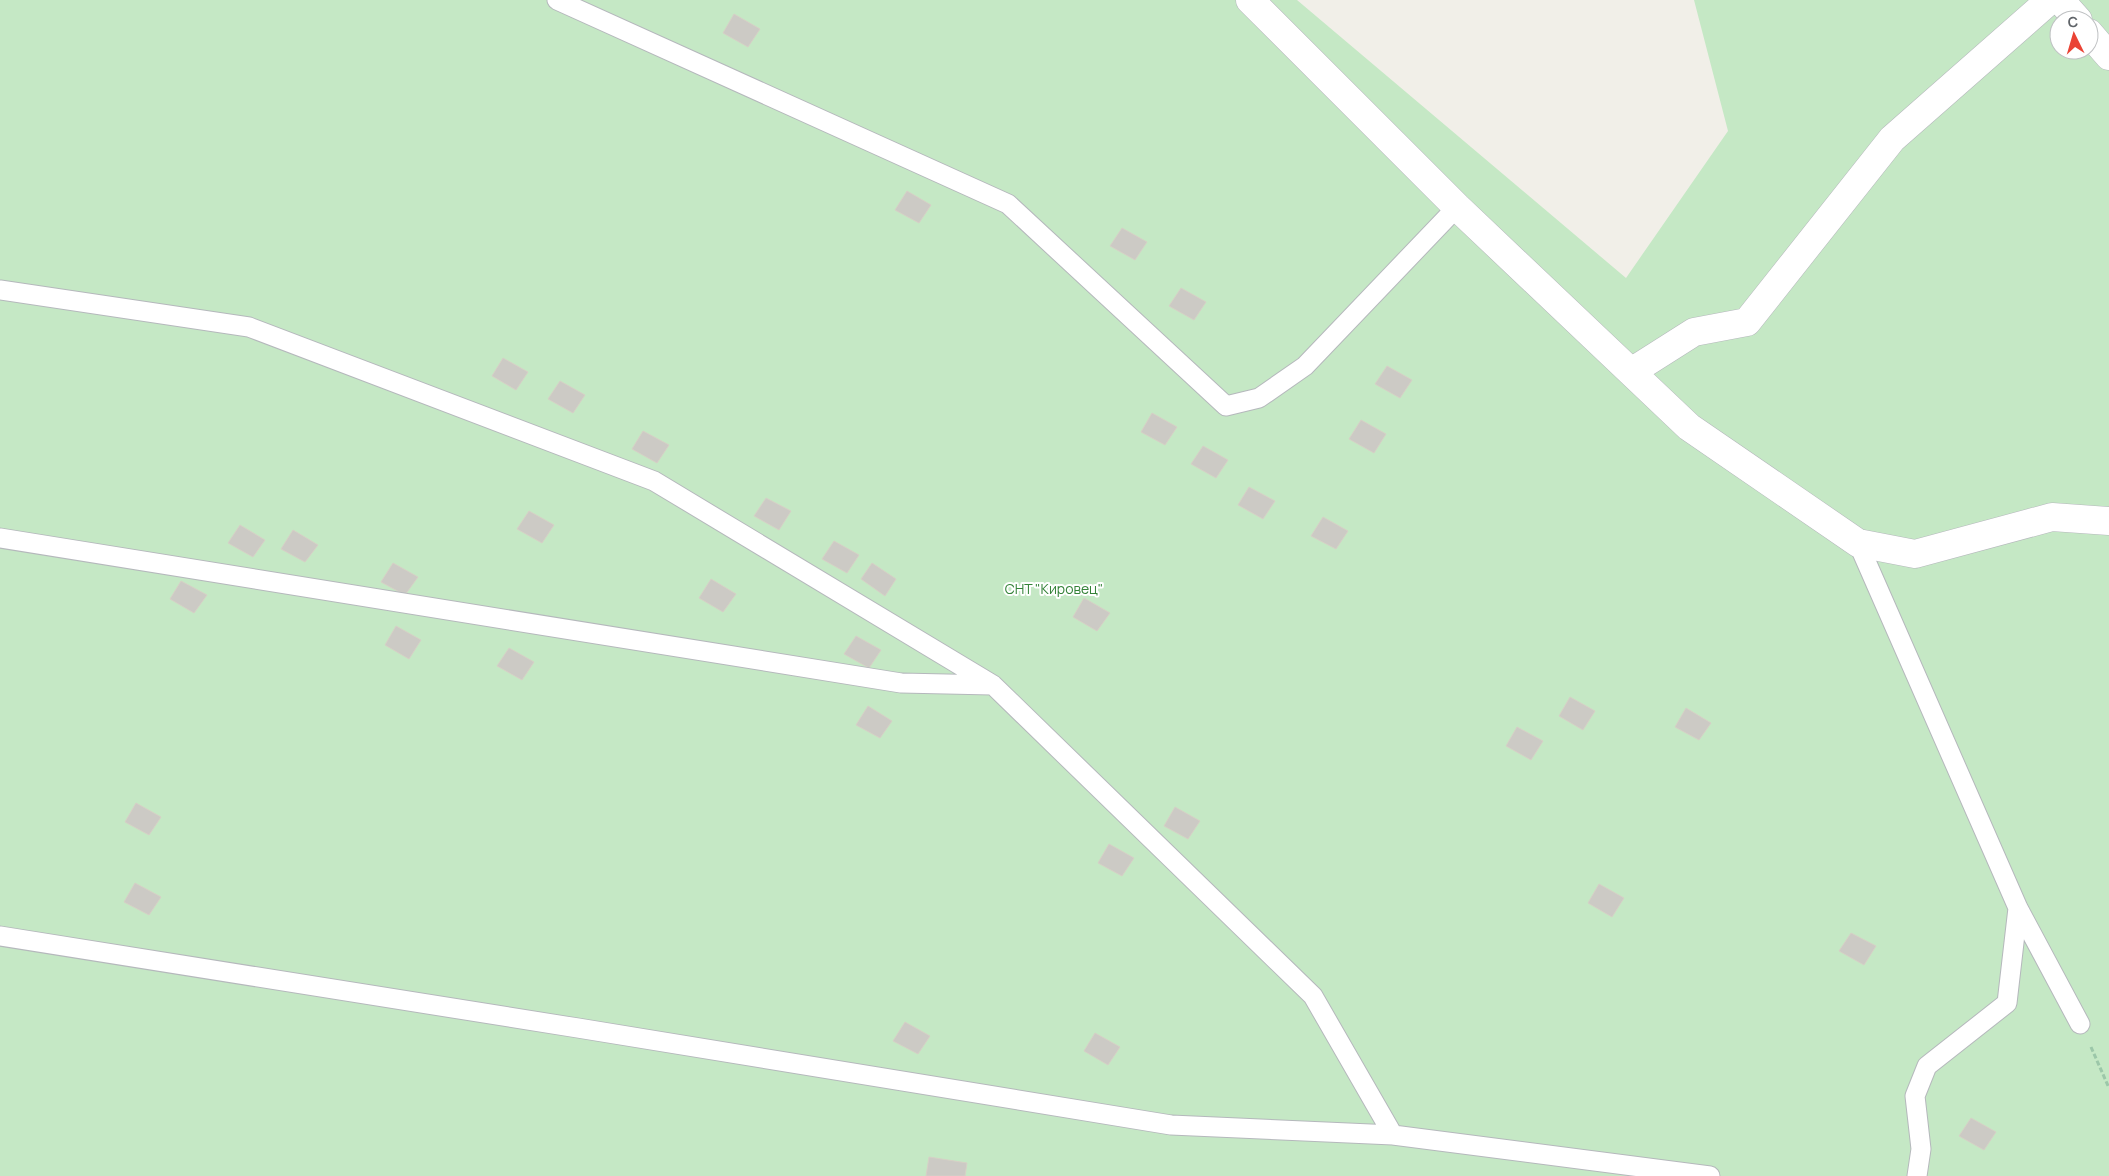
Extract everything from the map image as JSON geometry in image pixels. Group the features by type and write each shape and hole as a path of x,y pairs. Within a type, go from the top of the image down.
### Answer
{"street":[{"path":"1250,0 1457,207 1689,428 1858,543 1916,554 2052,517 2109,521"},
{"path":"1631,372 1694,332 1747,322 1892,140 2050,0"},
{"path":"2060,0 2069,10"},
{"path":"2099,44 2109,56"}],"lane":[{"path":"557,0 1008,204 1226,406 1259,398 1305,366 1457,207"},
{"path":"0,290 249,327 654,481 993,685 1313,996 1392,1135"},
{"path":"0,538 901,683 993,685"},
{"path":"1858,543 2018,908 2080,1024"},
{"path":"1917,1176 1921,1149 1914,1096 1927,1066 2007,1003 2018,908"},
{"path":"0,936 1171,1125 1392,1135 1710,1176"}],"path":[{"path":"2080,1024 2109,1088"}],"green space":[{"name":"СНТ \"Кировец\"","path":"0,0 1297,0 1626,278 1728,131 1694,0 2109,0 2109,1176 0,1176"}],"building":[{"path":"734,14 760,29 748,47 723,33"},
{"path":"907,191 931,205 919,223 895,210"},
{"path":"1122,228 1147,242 1135,260 1110,246"},
{"path":"1181,288 1206,302 1194,320 1169,306"},
{"path":"503,358 528,372 516,390 492,376"},
{"path":"1387,366 1412,380 1400,398 1375,384"},
{"path":"560,381 585,395 573,413 548,399"},
{"path":"1152,413 1177,427 1165,445 1141,432"},
{"path":"1361,420 1386,434 1374,453 1349,439"},
{"path":"643,431 669,445 657,463 632,449"},
{"path":"1203,446 1228,460 1216,478 1191,464"},
{"path":"1249,487 1275,501 1263,519 1238,505"},
{"path":"766,498 791,511 779,530 754,516"},
{"path":"529,511 554,525 542,543 517,529"},
{"path":"1323,517 1348,531 1336,549 1311,536"},
{"path":"240,525 265,540 253,557 228,543"},
{"path":"293,530 318,545 305,562 281,549"},
{"path":"834,541 859,555 847,573 822,559"},
{"path":"393,563 418,577 405,595 381,582"},
{"path":"872,563 896,579 885,596 861,579"},
{"path":"711,579 736,594 723,612 699,598"},
{"path":"181,581 207,595 194,613 170,599"},
{"path":"1084,598 1110,613 1097,631 1073,617"},
{"path":"396,626 421,640 409,659 385,645"},
{"path":"856,636 881,650 869,668 844,654"},
{"path":"509,648 534,662 522,680 497,666"},
{"path":"1570,697 1595,711 1583,730 1559,716"},
{"path":"868,706 892,721 880,738 856,725"},
{"path":"1686,708 1711,723 1699,740 1675,727"},
{"path":"1517,727 1543,741 1531,760 1506,746"},
{"path":"136,803 161,817 149,835 125,822"},
{"path":"1175,807 1200,821 1188,839 1164,826"},
{"path":"1109,844 1134,858 1122,876 1098,863"},
{"path":"135,883 161,897 149,915 124,902"},
{"path":"1599,884 1624,898 1612,917 1588,903"},
{"path":"1851,933 1876,946 1864,965 1839,951"},
{"path":"905,1022 930,1036 918,1054 893,1041"},
{"path":"1095,1033 1120,1047 1108,1065 1084,1051"},
{"path":"1971,1118 1996,1132 1984,1150 1959,1136"},
{"path":"929,1157 967,1163 965,1176 926,1176"}]}
